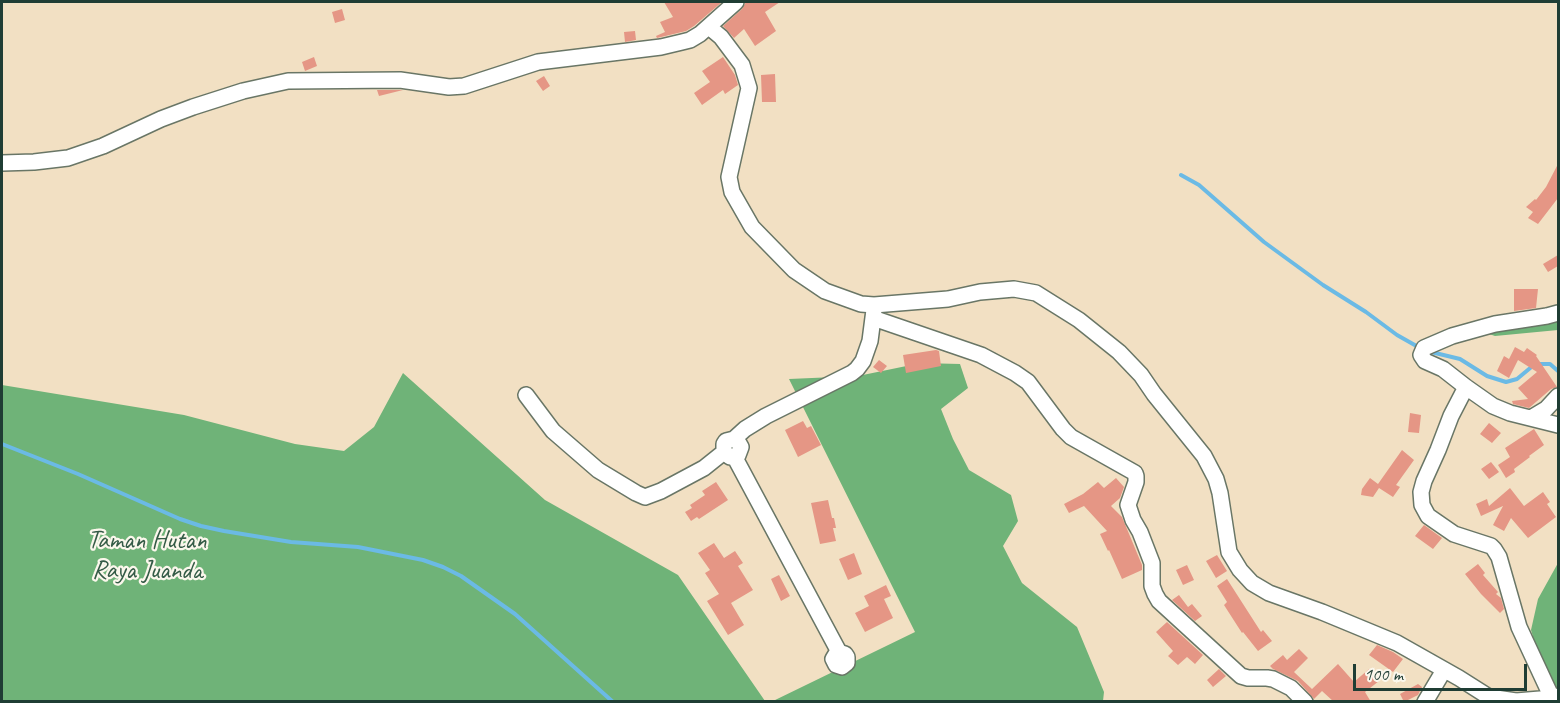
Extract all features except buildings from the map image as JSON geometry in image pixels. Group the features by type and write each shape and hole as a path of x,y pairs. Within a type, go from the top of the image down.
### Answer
{"street":[{"path":"2,163 68,158 103,146 193,107 270,84 288,81 381,80 410,81 449,87 464,86 538,62 661,47 690,40 709,27 716,18 736,2"},
{"path":"709,27 721,37 742,65 749,88 729,177 732,192 752,227 794,270 825,291 981,355 1015,373 1028,382 1071,437 1135,473 1136,482 1128,505 1152,563 1152,586 1159,601 1240,676 1273,679 1291,688 1305,702"},
{"path":"874,311 980,292 1014,289 1036,293 1058,306 1119,352 1141,375 1204,456 1216,479 1220,493 1229,552 1240,570 1252,583 1269,593 1397,643 1444,670 1487,699 1516,701 1555,697 1519,627 1494,549 1454,534 1428,516 1422,504 1421,492 1424,481 1451,416 1466,387"},
{"path":"526,395 553,431 598,470 636,494 645,497 661,491 729,454 738,455 741,447 734,439 745,429 857,369 870,341 874,311"},
{"path":"1558,313 1495,324 1452,336 1424,348 1421,355 1424,360 1443,369 1493,406 1510,413 1558,425"},
{"path":"1531,418 1546,409 1558,396"},
{"path":"729,454 839,652"},
{"path":"1425,702 1444,670"}],"green space":[{"path":"1558,313 1558,330 1495,336 1486,333"},
{"path":"921,363 960,364 968,388 941,409 953,439 969,470 1011,495 1018,521 1003,546 1022,583 1077,627 1104,692 1103,701 771,702 915,632 789,379 858,376"},
{"name":"Taman Hutan Raya Juanda","path":"403,373 545,500 678,575 765,701 2,701 2,385 184,415 295,444 344,451 374,427"},
{"path":"1558,563 1558,687 1550,692 1531,630 1538,599"}],"waterway":[{"path":"1181,175 1199,185 1264,242 1323,285 1420,348"},
{"path":"1427,351 1460,359 1487,376 1506,382 1517,379 1535,364 1550,364 1558,371"},
{"path":"2,444 201,526 291,542 358,547 423,560 443,567 461,576 515,614 613,702"}]}
